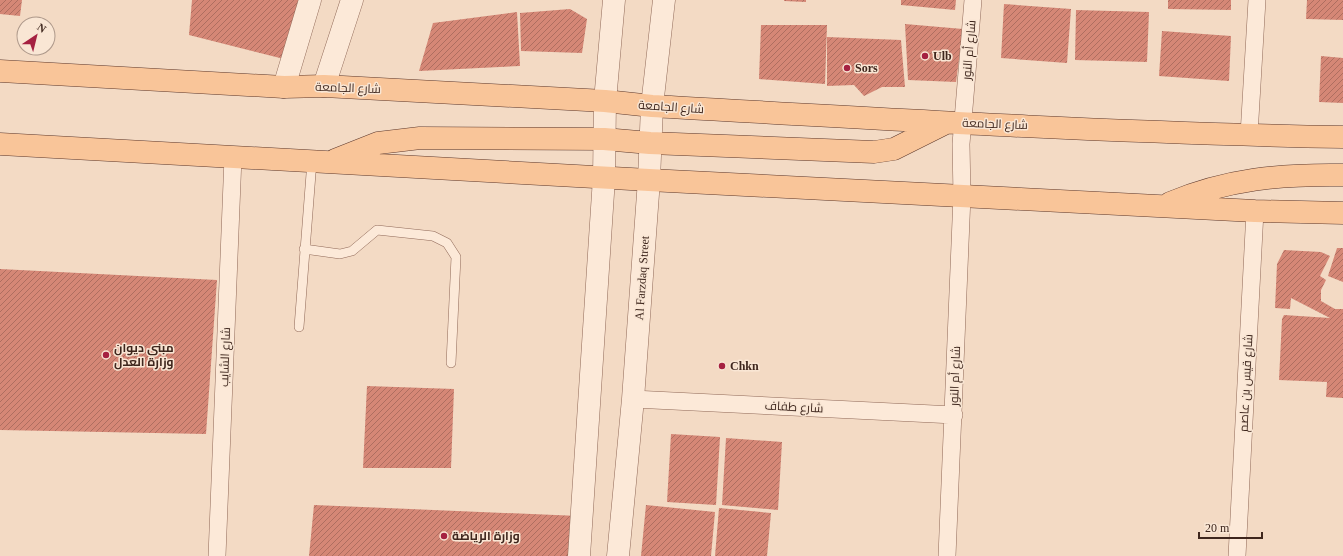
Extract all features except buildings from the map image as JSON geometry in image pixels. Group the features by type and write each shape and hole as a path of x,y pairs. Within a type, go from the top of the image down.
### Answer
{"main road":[{"name":"شارع الجامعة","path":"0,71 284,87 324,86 605,101 652,106 955,123 1249,135 1343,137"},
{"path":"321,162 378,143 420,138 604,139 650,143 874,152 894,149 955,123"},
{"path":"0,144 604,178 1255,211 1343,213"},
{"path":"1161,206 1208,189 1258,178 1302,175 1343,175"}],"street":[{"path":"284,87 310,0"},
{"path":"324,86 352,0"},
{"path":"579,556 604,178 605,101 614,0"},
{"name":"Al Farzdaq Street","path":"618,556 633,399 649,180 652,106 664,0"},
{"name":"شارع أم النور","path":"947,556 962,196 955,123 973,0"},
{"path":"1249,135 1258,0"},
{"name":"شارع الشايب","path":"217,556 233,157"},
{"name":"شارع قيس بن عاصم","path":"1237,556 1255,211"},
{"name":"شارع طفاف","path":"633,399 954,416"}],"lane":[{"path":"299,327 304,249 321,162"},
{"path":"304,249 340,254 352,251 377,230 433,236 447,244 456,257 451,363"}],"place":[{"name":"Ulb","path":"925,56"},
{"name":"Sors","path":"847,68"},
{"name":"مبنى ديوان وزارة العدل","path":"106,355"},
{"name":"Chkn","path":"722,366"},
{"name":"وزارة الرياضة","path":"444,536"}]}
